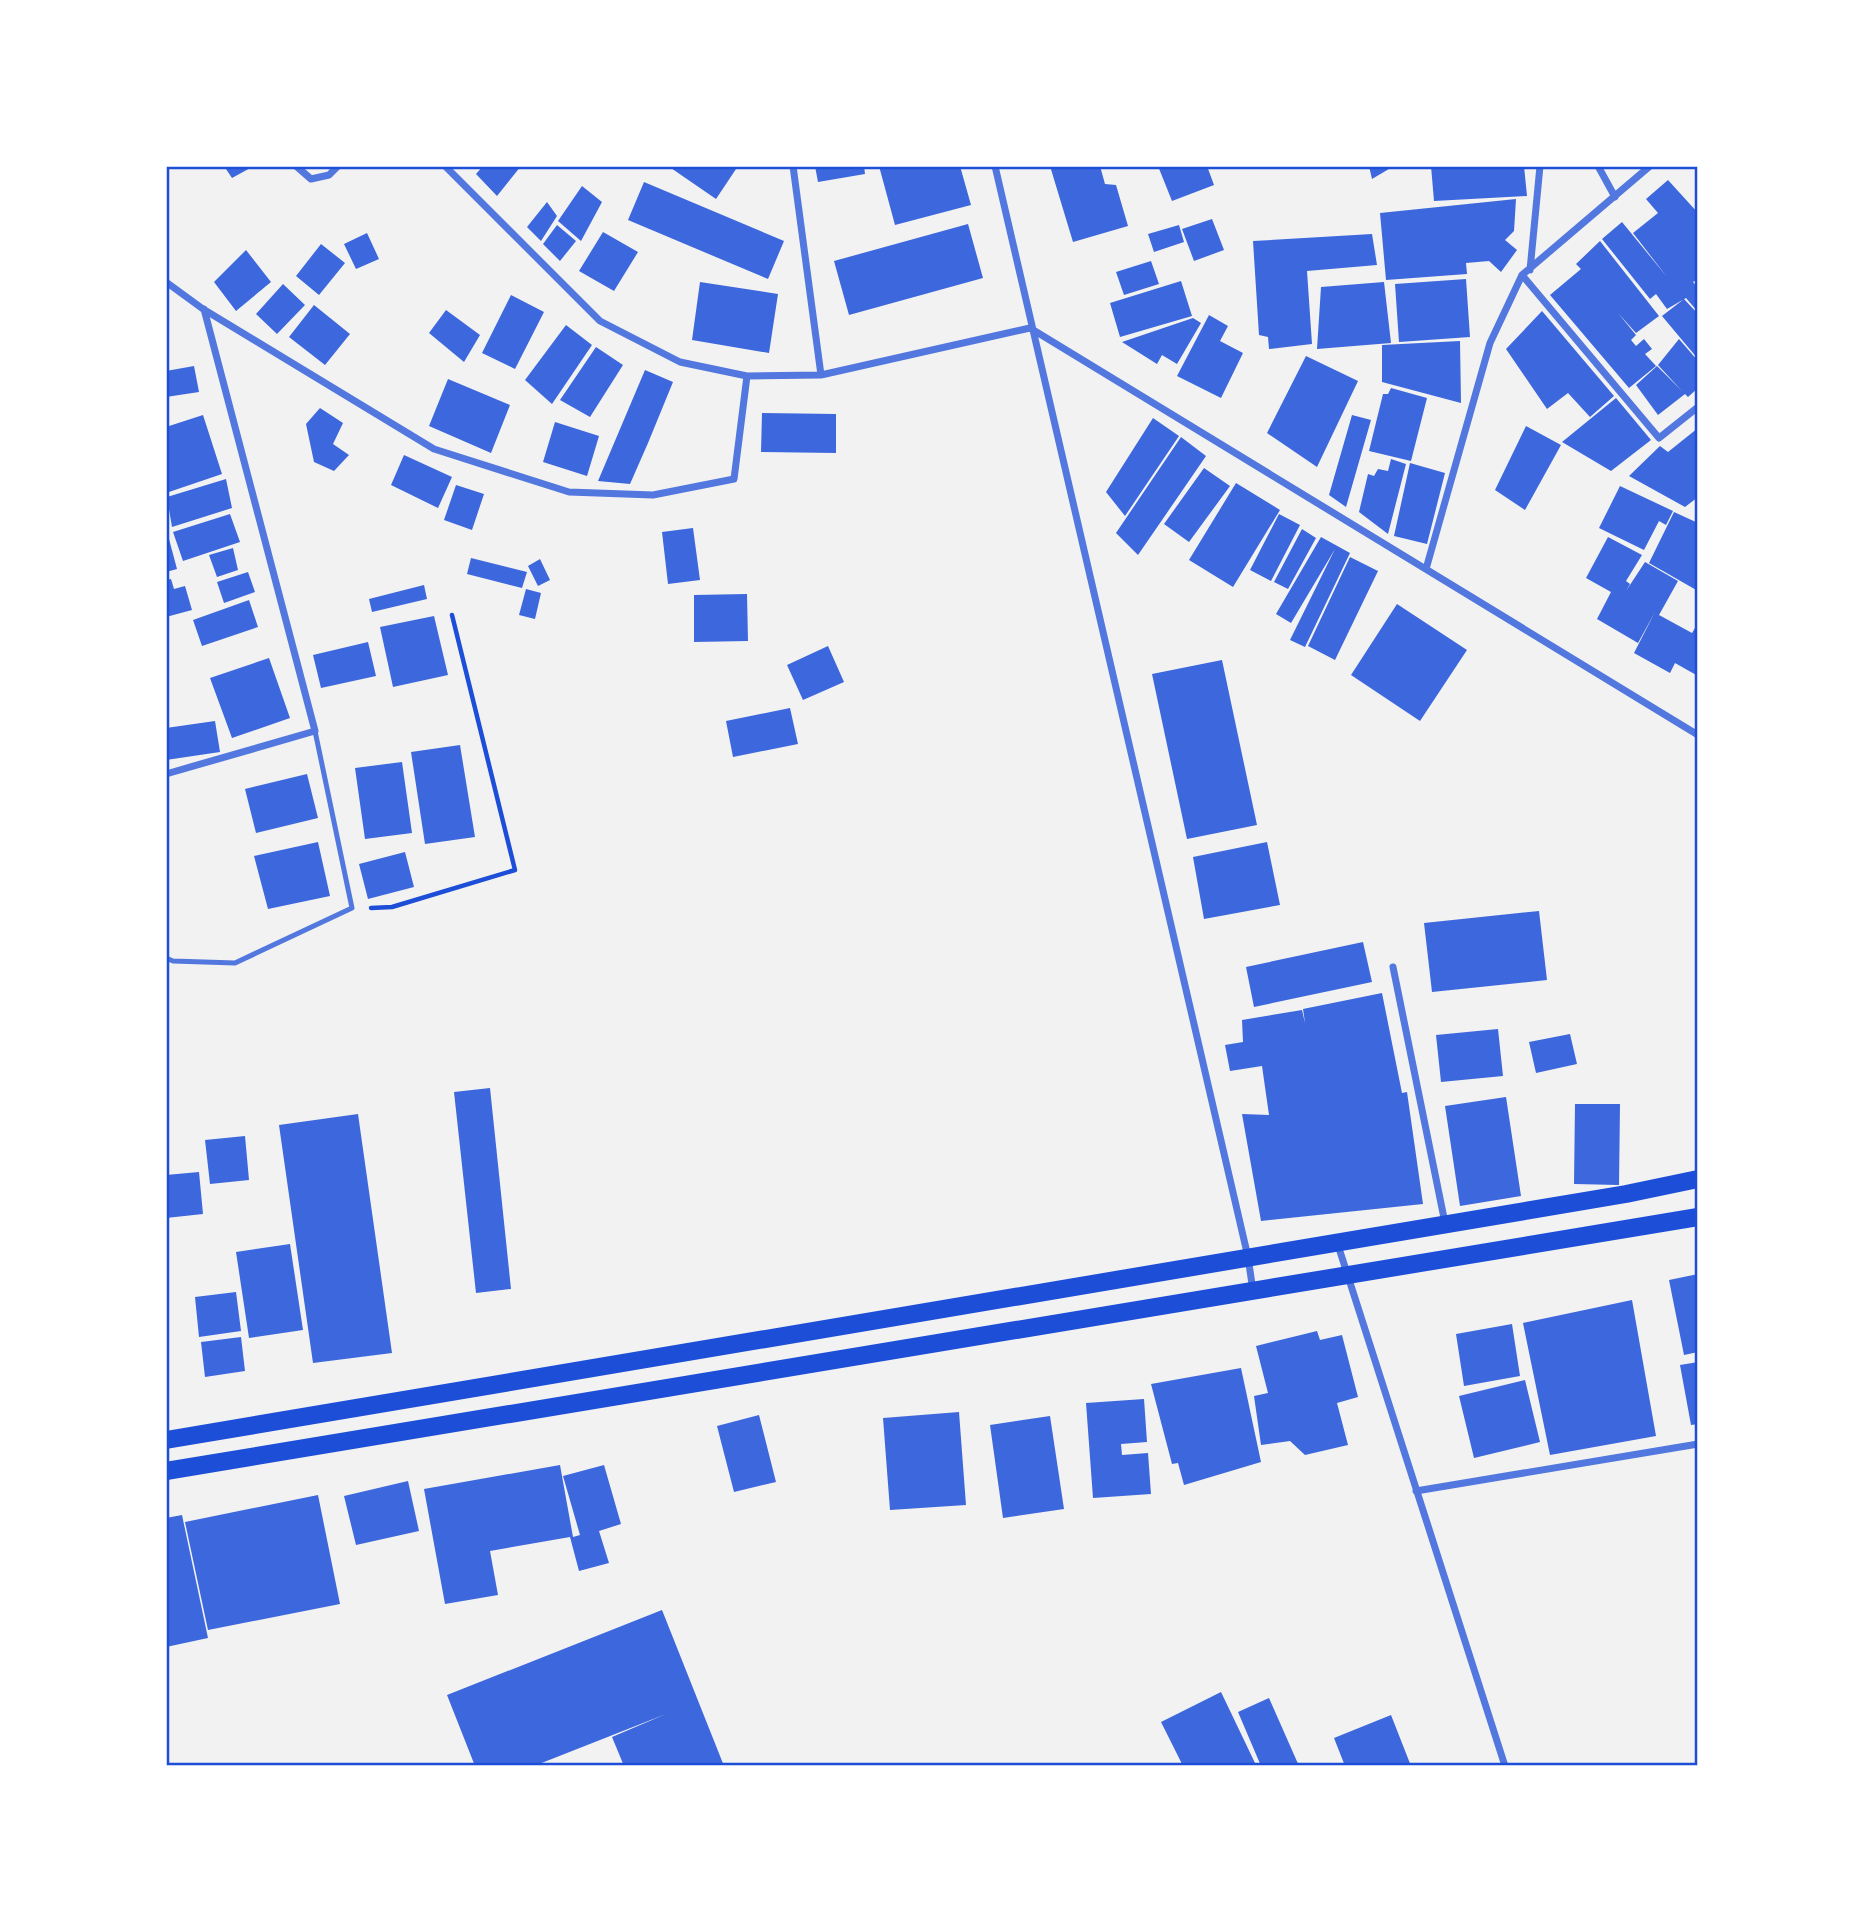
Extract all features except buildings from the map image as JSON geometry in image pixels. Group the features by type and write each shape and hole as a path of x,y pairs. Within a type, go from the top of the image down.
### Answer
{"main road":[{"path":"166,1440 1337,1241 1626,1195 1698,1178"},
{"path":"166,1471 1698,1217"}],"street":[{"path":"296,166 311,178 328,175 338,166"},
{"path":"445,166 600,321 680,362 747,376 821,375 1030,328 1698,736"},
{"path":"793,166 821,375"},
{"path":"995,166 1030,328 1254,1292"},
{"path":"1530,270 1540,166"},
{"path":"1598,166 1615,197"},
{"path":"1426,569 1490,344 1522,275 1650,166"},
{"path":"1522,275 1659,438 1698,407"},
{"path":"166,282 204,309 434,449 569,492 653,495 734,479 747,376"},
{"path":"166,774 315,730 204,309"},
{"path":"1393,967 1446,1224"},
{"path":"1337,1241 1346,1277 1505,1766"},
{"path":"1416,1491 1698,1444"}],"lane":[{"path":"166,958 173,961 235,963 352,908 315,730"}],"path":[{"path":"352,908 392,907 515,870 452,615"}]}
